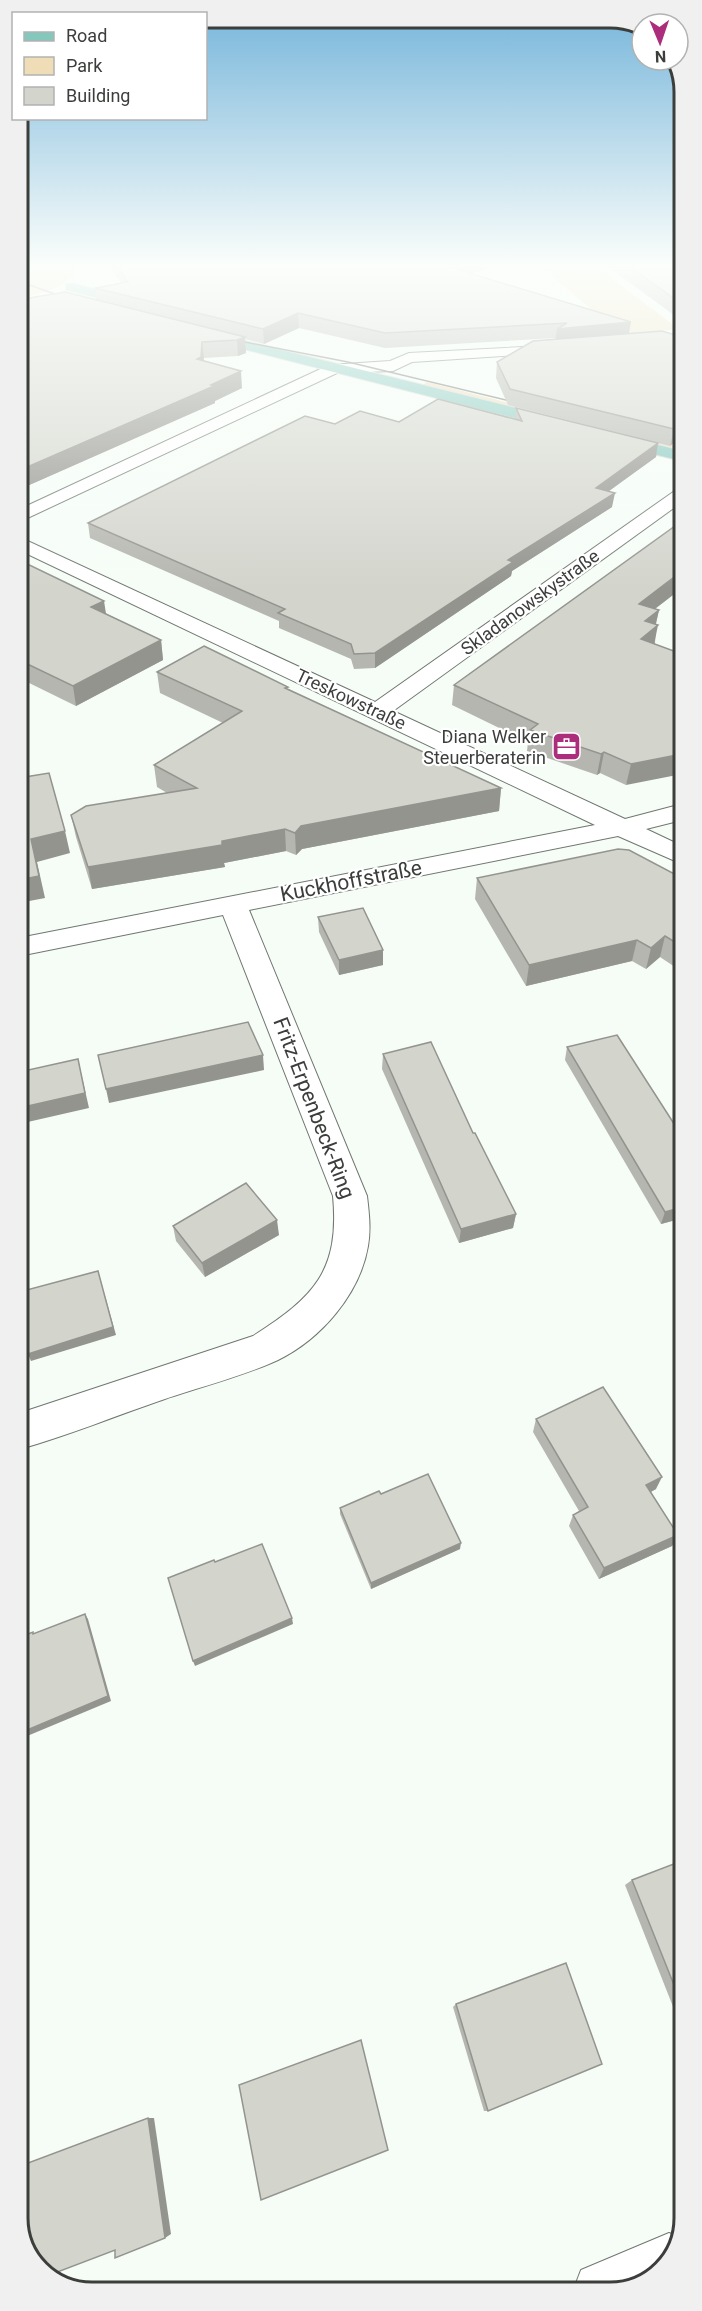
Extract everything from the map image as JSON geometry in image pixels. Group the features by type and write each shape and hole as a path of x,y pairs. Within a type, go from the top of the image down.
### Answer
{"main road":[{"path":"385,374 574,429"},
{"path":"425,374 524,398"},
{"path":"596,434 674,454"}],"street":[{"path":"28,512 310,374"},
{"name":"Skladanowskystraße","path":"377,711 674,500"},
{"name":"Treskowstraße","path":"28,548 674,852"},
{"name":"Kuckhoffstraße","path":"28,945 624,827 674,814"},
{"name":"Fritz-Erpenbeck-Ring","path":"28,1428 265,1348 292,1332 311,1316 331,1295 344,1270 353,1240 354,1218 350,1196 233,905"}],"green space":[{"path":"427,382 674,445 674,450 421,386"}],"building":[{"path":"28,374 235,374 211,385 214,386 28,467"},
{"path":"503,374 674,374 674,429 510,389"},
{"path":"438,399 522,421 516,408 658,443 596,488 615,493 508,560 513,562 375,653 354,654 351,644 278,613 285,609 88,523 305,416 335,424 360,411 399,422"},
{"path":"674,527 674,577 639,604 659,610 645,621 658,625 641,639 674,651 674,756 631,764 604,752 601,754 530,730 538,724 454,685"},
{"path":"28,564 104,601 91,607 161,640 73,686 28,664"},
{"path":"204,646 288,687 285,688 501,788 301,826 295,833 285,829 222,841 222,845 88,867 71,815 86,806 197,788 154,765 242,711 157,672"},
{"path":"49,773 65,831 31,839 39,876 28,878 28,776"},
{"path":"618,849 629,850 674,874 674,942 665,936 651,948 637,940 529,965 477,878"},
{"path":"363,908 383,950 339,960 318,917"},
{"path":"248,1022 263,1055 106,1089 98,1055"},
{"path":"617,1035 674,1124 674,1210 665,1212 567,1047"},
{"path":"431,1042 473,1133 516,1214 461,1229 383,1054"},
{"path":"78,1059 85,1093 28,1106 28,1070"},
{"path":"246,1183 277,1220 202,1263 173,1226"},
{"path":"98,1271 113,1327 28,1354 28,1290"},
{"path":"603,1387 662,1477 646,1485 674,1529 674,1537 604,1568 573,1515 588,1507 536,1419"},
{"path":"428,1474 461,1543 371,1583 340,1508 379,1491 381,1494"},
{"path":"262,1544 292,1618 193,1661 168,1578"},
{"path":"85,1614 108,1696 28,1730 28,1634 33,1632 33,1634"},
{"path":"674,1864 674,1985 632,1880"},
{"path":"566,1963 602,2064 488,2111 456,2004"},
{"path":"361,2040 388,2150 261,2200 239,2085"},
{"path":"148,2118 165,2238 115,2258 115,2250 58,2272 39,2254 31,2235 28,2218 28,2163"}],"tram line":[{"path":"397,374 522,404"},
{"path":"659,439 674,443"}],"place":[{"name":"Diana Welker Steuerberaterin","path":"567,746"}]}
